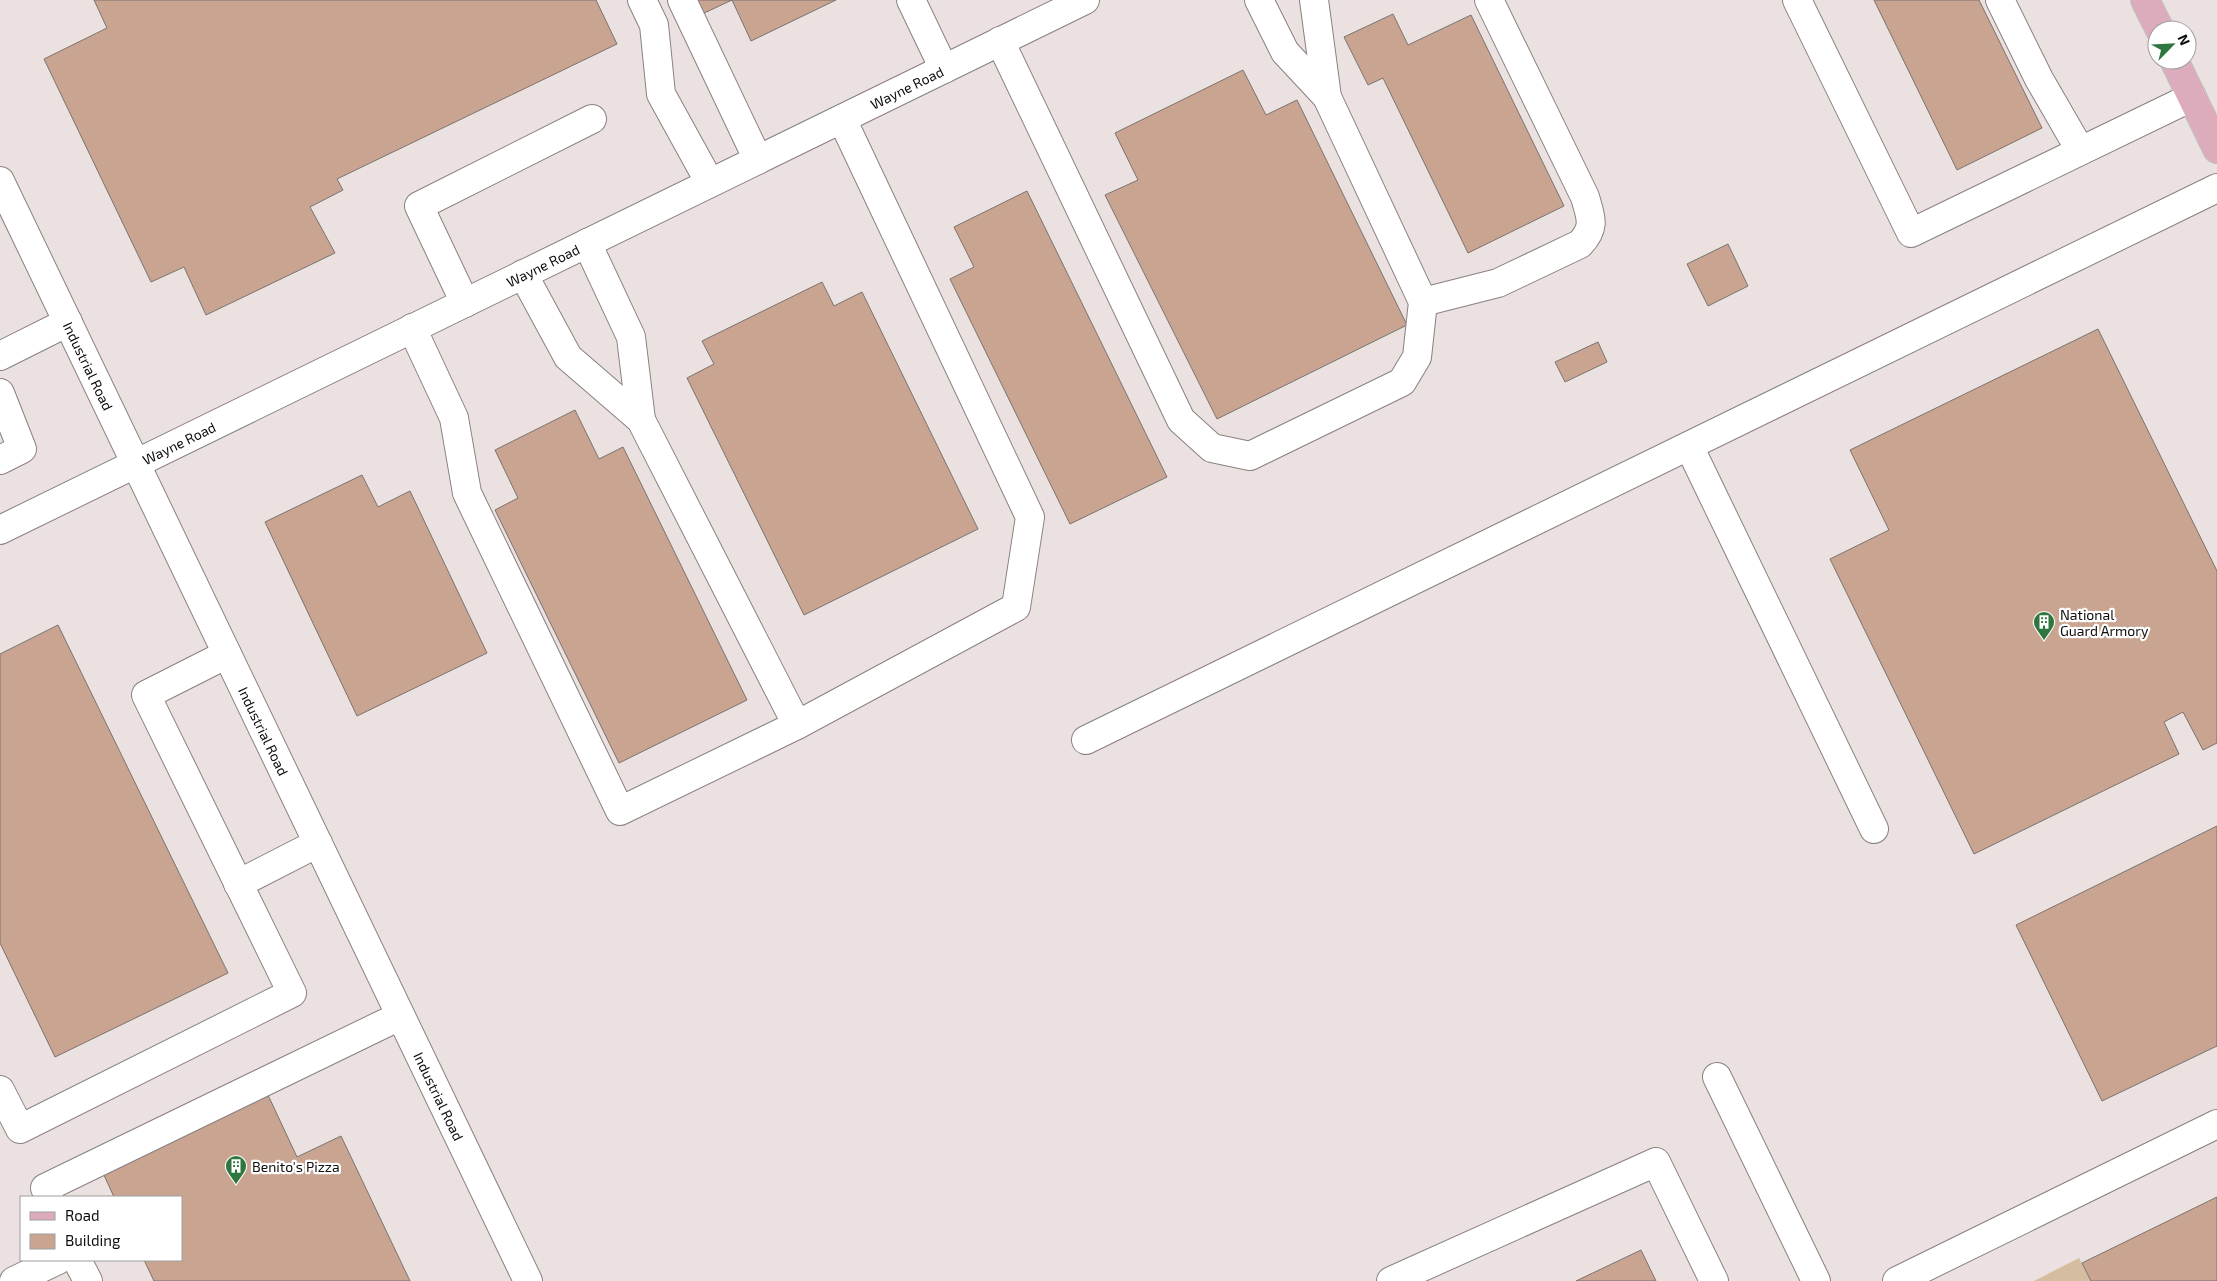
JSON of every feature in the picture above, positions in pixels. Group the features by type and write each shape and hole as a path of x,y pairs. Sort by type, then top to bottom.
{"main road":[{"path":"2145,0 2155,20"},
{"path":"2179,70 2217,149"}],"street":[{"path":"642,0 654,25 661,94 710,183"},
{"path":"682,0 758,160"},
{"path":"911,0 944,69"},
{"name":"Wayne Road","path":"0,530 1085,0"},
{"path":"1259,0 1285,52 1327,96"},
{"path":"1000,42 1181,420 1212,448 1250,456 1402,382 1417,357 1423,302 1327,96 1314,0"},
{"path":"1423,302 1498,283 1580,244 1588,235 1592,221 1585,197 1489,0"},
{"path":"1797,0 1912,233 2192,97"},
{"path":"2000,0 2039,80 2080,150"},
{"path":"464,303 418,206 592,119"},
{"path":"412,328 454,418 467,492 620,811 797,725 1016,606 1030,517 842,119"},
{"name":"Industrial Road","path":"0,181 528,1281"},
{"path":"1086,740 2217,188"},
{"path":"587,243 631,337 640,420 797,725"},
{"path":"523,274 568,357 640,420"},
{"path":"0,356 68,322"},
{"path":"0,393 22,449 0,460"},
{"path":"1689,446 1874,829"},
{"path":"0,1090 20,1129 292,993 146,695 227,654"},
{"path":"238,884 318,843"},
{"path":"49,1196 45,1188 400,1016"},
{"path":"1717,1077 1816,1281"},
{"path":"1897,1281 2217,1124"},
{"path":"1391,1281 1656,1162 1714,1281"},
{"path":"14,1281 56,1261"},
{"path":"78,1261 88,1281"}],"shaded area":[{"path":"2079,1258 2091,1281 2034,1281"}],"building":[{"path":"94,0 596,0 617,44 337,179 343,190 310,207 335,253 206,315 184,267 151,282 44,59 107,28"},
{"path":"692,0 732,0 700,15"},
{"path":"732,0 836,0 751,41"},
{"path":"1874,0 1979,0 2042,128 1957,170"},
{"path":"1393,14 1408,45 1471,15 1564,206 1468,253 1383,78 1368,85 1344,37"},
{"path":"1243,70 1266,115 1297,100 1407,325 1217,419 1105,195 1138,180 1115,133"},
{"path":"1027,191 1167,477 1070,524 950,279 974,267 954,227"},
{"path":"1728,244 1748,286 1708,306 1687,264"},
{"path":"822,282 834,306 862,292 978,529 804,615 687,378 714,364 702,341"},
{"name":"National Guard Armory","path":"2098,329 2217,571 2217,743 2203,750 2183,712 2164,722 2179,754 1974,854 1830,559 1889,530 1850,450"},
{"path":"1598,342 1607,362 1565,382 1555,362"},
{"path":"575,410 599,459 623,447 747,700 619,763 495,510 518,498 495,450"},
{"path":"362,475 378,507 410,491 487,653 357,716 265,522"},
{"path":"58,625 228,973 55,1057 0,943 0,654"},
{"path":"2217,826 2217,1046 2102,1101 2016,925"},
{"name":"Benito's Pizza","path":"268,1095 297,1157 341,1136 410,1281 154,1281 144,1261 182,1261 182,1196 114,1196 103,1173"},
{"path":"2217,1197 2217,1281 2091,1281 2082,1263"},
{"path":"1641,1250 1656,1281 1576,1281"}],"place":[{"name":"National Guard Armory","path":"2044,641"},
{"name":"Benito's Pizza","path":"236,1185"}]}
